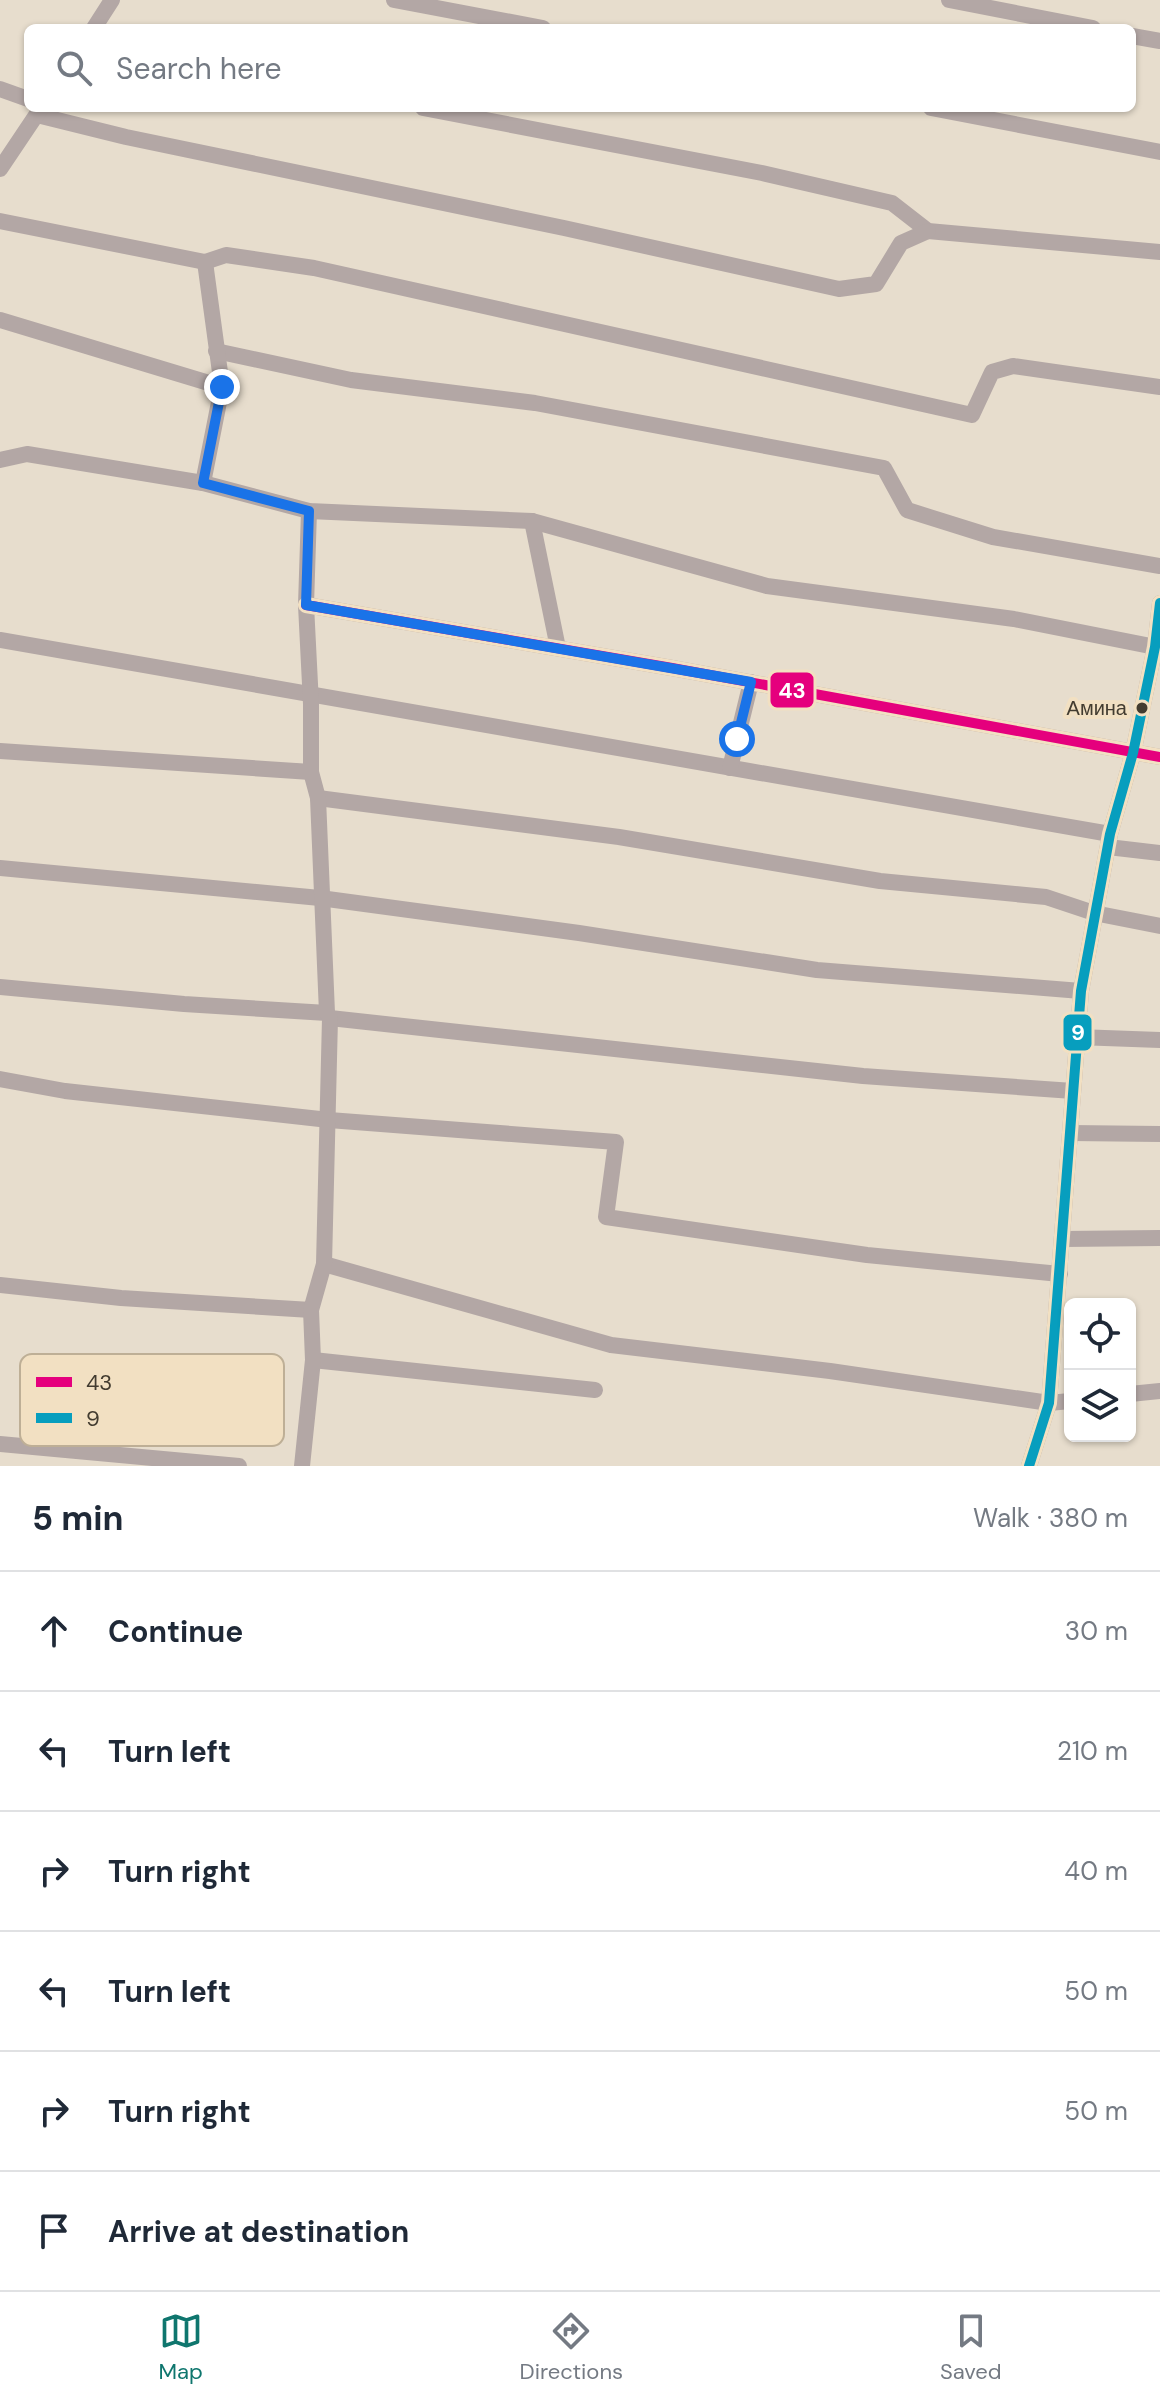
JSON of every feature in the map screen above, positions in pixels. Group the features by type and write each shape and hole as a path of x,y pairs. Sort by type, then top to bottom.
{"street":[{"path":"97,24 112,0"},
{"path":"394,0 522,24"},
{"path":"949,0 1072,24"},
{"path":"1136,37 1160,41"},
{"path":"0,89 24,98"},
{"path":"0,169 39,112 126,137 839,289 876,284 901,243 928,231 1160,252"},
{"path":"444,112 762,173 892,203 928,231"},
{"path":"952,112 1160,152"},
{"path":"0,221 205,262 226,255 314,268 972,415 992,372 1013,366 1160,387"},
{"path":"203,483 222,387 205,262"},
{"path":"0,320 222,387"},
{"path":"216,351 351,380 535,403 884,468 907,510 993,537 1160,566"},
{"path":"0,460 27,454 203,483 309,511 532,521 767,586 1014,619 1158,648"},
{"path":"302,1466 313,1360 311,1310 324,1264 329,1120 329,1016 320,898 318,798 311,772 306,605 309,511"},
{"path":"532,521 558,648"},
{"path":"1029,1466 1049,1403 1081,991 1109,840 1158,648 1160,603"},
{"path":"306,605 1160,757"},
{"path":"0,640 730,768 1109,840 1160,853"},
{"path":"730,768 751,682"},
{"path":"0,751 311,772"},
{"path":"318,798 619,837 880,881 1046,897 1094,913 1160,926"},
{"path":"0,868 320,898 817,970 1081,991"},
{"path":"0,987 329,1016 848,1075 1073,1091"},
{"path":"1077,1037 1160,1040"},
{"path":"0,1079 65,1091 329,1120 616,1142 606,1217 867,1255 1060,1274"},
{"path":"1070,1133 1160,1134"},
{"path":"1063,1239 1160,1238"},
{"path":"324,1264 611,1345 830,1371 1049,1403 1064,1402"},
{"path":"0,1285 121,1298 311,1310"},
{"path":"313,1360 595,1390"},
{"path":"1136,1393 1160,1391"},
{"path":"0,1444 20,1446"},
{"path":"22,1446 239,1466"}],"transit line":[{"name":"9","path":"1029,1466 1049,1403 1081,991 1110,834 1133,753 1155,647 1160,603"},
{"name":"43","path":"306,605 1160,757"}],"place":[{"name":"Амина","path":"1142,708"}],"route":[{"path":"222,387 203,483 309,511 306,605 751,682 737,739"}]}
